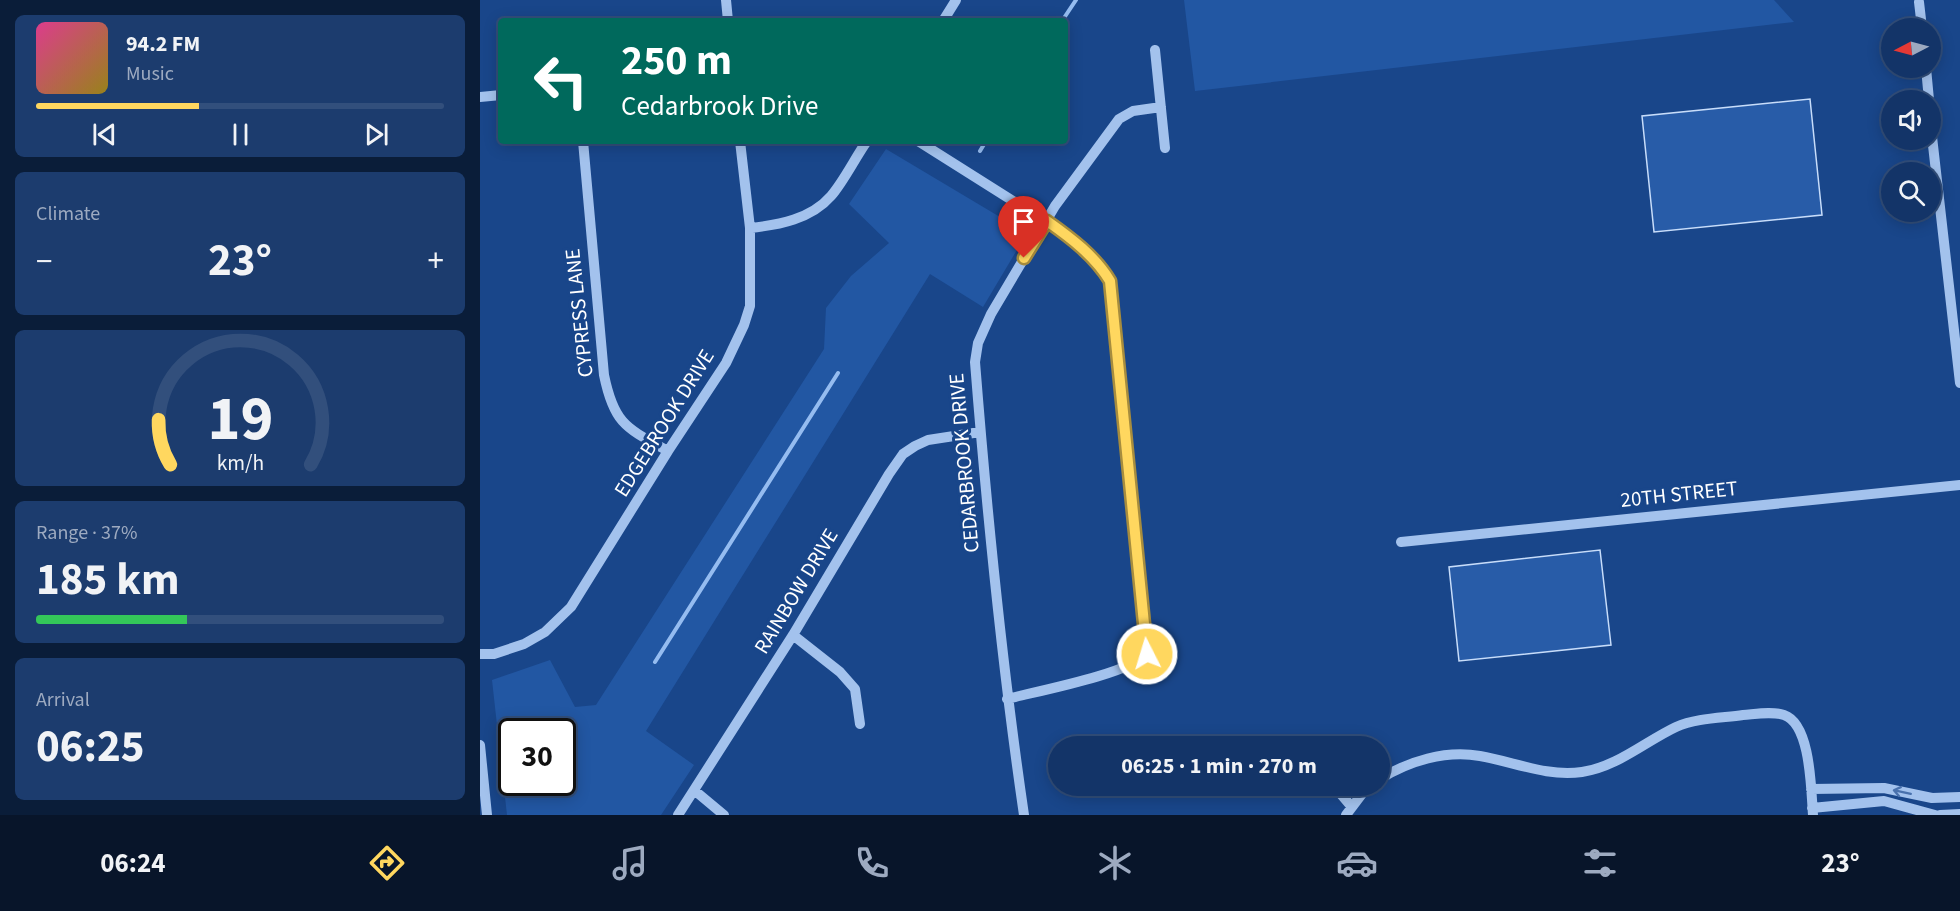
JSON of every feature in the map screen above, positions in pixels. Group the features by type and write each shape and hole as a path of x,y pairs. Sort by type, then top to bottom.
{"street":[{"path":"726,0 728,18"},
{"path":"945,18 956,0"},
{"path":"1919,2 1921,18"},
{"path":"1155,50 1165,148"},
{"path":"480,97 498,94"},
{"name":"CEDARBROOK DRIVE","path":"1024,815 1007,699 980,432 975,362 978,343 990,314 1047,221 1119,118 1133,111 1161,107"},
{"name":"CYPRESS LANE","path":"583,144 604,375 609,399 618,419 641,437 668,452"},
{"name":"EDGEBROOK DRIVE","path":"480,654 494,654 524,644 545,632 571,607 726,363 744,325 750,306 750,228 740,144"},
{"path":"750,228 800,218 818,208 832,195 865,144"},
{"path":"923,144 1047,221 1102,267 1110,281 1147,654 1140,662 1121,669 1007,699"},
{"path":"1934,150 1960,383"},
{"name":"RAINBOW DRIVE","path":"678,815 793,635 903,454 928,441 980,432"},
{"name":"20TH STREET","path":"1401,542 1960,485"},
{"path":"793,635 840,672 855,689 860,724"},
{"path":"1390,774 1413,762 1447,755 1480,756 1544,772 1583,772 1604,766 1678,725 1768,713 1784,715 1797,724 1805,745 1813,812 1884,801 1935,815"},
{"path":"480,745 487,815"},
{"path":"1811,789 1884,788 1932,798 1960,796"},
{"path":"694,790 724,815"},
{"path":"1340,796 1349,810 1360,796"},
{"path":"1940,815 1960,814"}],"shaded area":[{"path":"1184,0 1774,0 1794,22 1195,91"},
{"path":"886,149 1027,233 983,307 930,274 646,731 694,765 661,815 507,815 505,796 576,796 576,718 498,718 498,734 492,680 550,660 575,707 596,705 824,349 826,308 851,276 889,243 849,204"}],"building":[{"path":"1810,99 1822,215 1654,232 1642,116"},
{"path":"1600,550 1611,645 1459,661 1449,567"}],"waterway":[{"path":"1064,18 1076,0"},
{"path":"980,151 984,144"},
{"path":"655,662 838,373"}],"route":[{"path":"1024,258 1047,221 1070,237 1102,267 1110,281 1147,654"}]}
